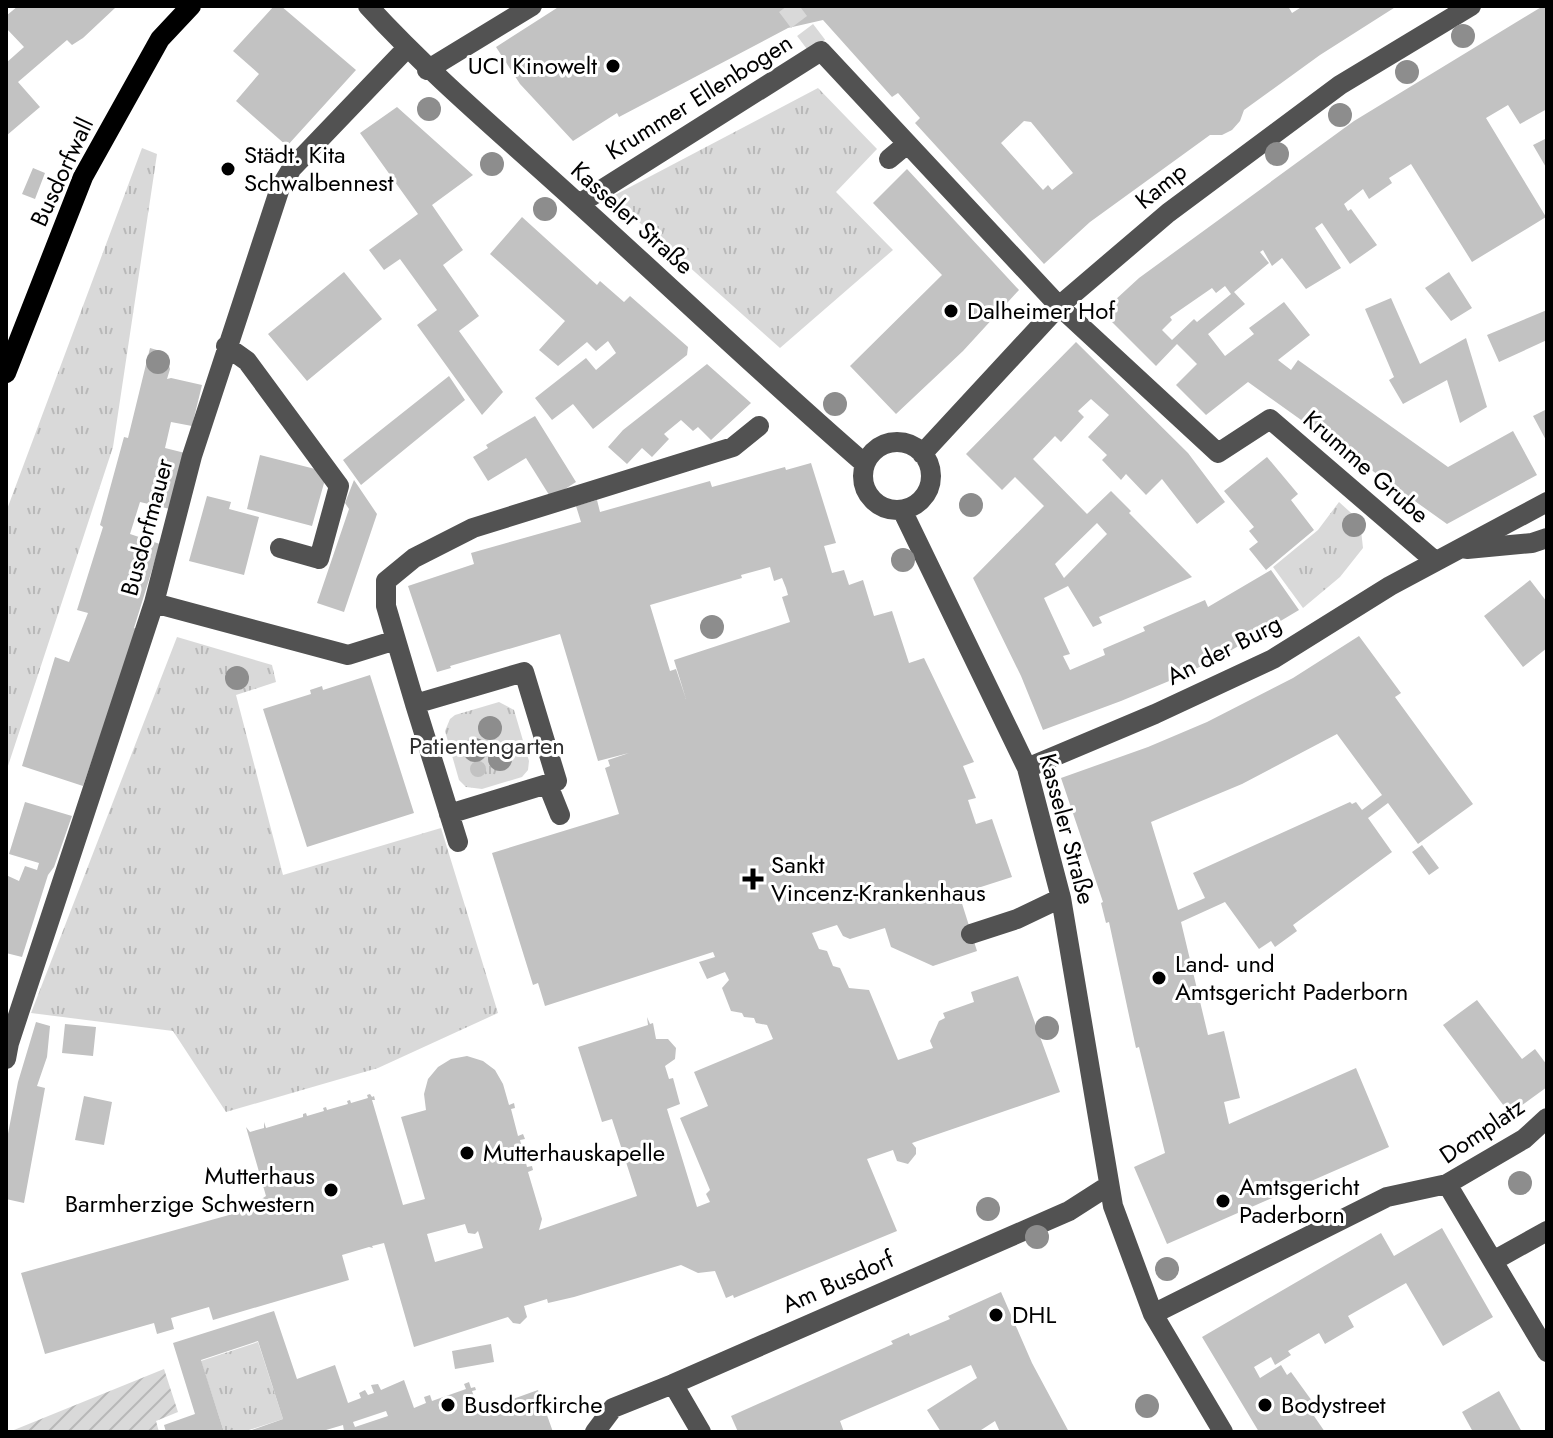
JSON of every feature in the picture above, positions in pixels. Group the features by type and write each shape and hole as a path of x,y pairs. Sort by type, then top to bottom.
{"main road":[{"name":"Busdorfwall","path":"6,373 83,177 160,39 191,6"}],"street":[{"name":"Kasseler Straße","path":"368,6 427,70 865,464"},
{"path":"427,70 532,6"},
{"name":"Kamp","path":"922,454 1059,306 1197,190 1340,85 1471,6"},
{"name":"Busdorfmauer","path":"6,1059 13,1028 154,603 192,456 280,188 292,168 407,48"},
{"name":"Krummer Ellenbogen","path":"579,204 821,51 1059,306"},
{"path":"889,159 907,144"},
{"name":"Krumme Grube","path":"1059,306 1218,453 1270,419 1435,561"},
{"path":"226,346 247,361 339,486 319,559 280,548"},
{"path":"458,842 386,606 386,581 414,558 473,528 733,447 759,426"},
{"path":"891,443 913,446 922,454 931,472 927,492 920,501 902,510 882,507 869,496 863,481 865,464 880,447 891,443"},
{"path":"1435,561 1547,502"},
{"name":"Kasseler Straße","path":"902,510 1027,768 1061,898 1108,1186 1117,1219 1153,1314 1223,1432"},
{"path":"1459,550 1532,543 1547,538"},
{"name":"An der Burg","path":"1027,768 1155,714 1273,659 1435,561"},
{"path":"154,603 348,655 396,640"},
{"path":"415,704 524,672 557,781 449,814"},
{"path":"548,785 560,815"},
{"path":"971,934 1017,919 1061,898"},
{"name":"Domplatz","path":"1547,1118 1524,1139 1447,1184 1547,1352"},
{"path":"1153,1314 1387,1197 1447,1184"},
{"name":"Am Busdorf","path":"595,1432 613,1408 1069,1211 1108,1186"},
{"path":"1493,1261 1547,1231"},
{"path":"673,1384 701,1432"}],"green space":[{"path":"818,88 877,149 836,192 893,250 780,348 611,197"},
{"path":"142,148 157,154 113,447 6,772 6,512"},
{"path":"1339,502 1360,521 1363,548 1340,577 1303,608 1273,567 1318,530"},
{"path":"177,637 272,665 276,682 236,695 283,875 441,828 498,1013 378,1068 226,1112 173,1031 31,1013"},
{"name":"Patientengarten","path":"499,702 514,710 529,761 528,770 522,777 482,789 466,787 459,780 445,731 455,715"},
{"path":"258,1342 283,1419 243,1432 224,1432 201,1361"},
{"path":"164,1369 178,1412 156,1421 159,1432 9,1432"}],"building":[{"path":"18,6 115,8 83,38 72,45 67,40 18,82 40,107 6,136 6,63 24,47 6,28 6,16"},
{"path":"274,6 281,6 356,70 287,146 236,101 259,74 233,51"},
{"path":"560,6 1288,6 1292,13 1303,6 1397,6 1320,55 1244,110 1232,130 1222,135 1210,135 1090,222 1044,264 915,123 920,118 898,93 892,97 823,20 788,28 619,117 617,113 573,141 520,84 496,47","holes":["1024,121 1031,122 1073,173 1052,190 1048,185 1043,190 1001,143"]},
{"path":"1547,6 1547,109 1520,124 1508,105 1486,118 1546,217 1472,262 1411,164 1389,178 1392,183 1369,199 1363,189 1344,204 1377,245 1350,264 1322,223 1315,228 1341,268 1306,289 1282,258 1272,266 1263,250 1260,252 1269,263 1234,292 1245,304 1208,334 1225,356 1254,334 1249,328 1284,302 1310,335 1278,360 1291,370 1298,360 1448,467 1513,431 1537,475 1447,524 1248,382 1206,415 1176,385 1197,364 1177,344 1156,366 1102,312 1139,278 1354,121","holes":["1225,286 1231,294 1197,322 1194,319 1172,340 1162,330 1172,320 1170,317 1212,288 1216,293"]},
{"path":"397,107 473,175 432,205 463,250 443,265 479,316 459,331 503,392 482,415 417,325 437,310 400,259 384,270 369,250 418,214 360,133"},
{"path":"1547,138 1547,169 1533,145"},
{"path":"33,168 45,173 35,199 22,194"},
{"name":"Dalheimer Hof","path":"907,169 1019,290 963,351 896,414 850,366 942,275 873,203"},
{"path":"522,217 597,285 600,281 624,302 630,296 688,347 687,355 593,429 573,404 552,420 535,398 586,358 596,370 616,353 608,341 596,351 587,342 558,366 539,350 565,321 490,254"},
{"path":"344,272 382,319 307,381 268,334"},
{"path":"1449,272 1472,308 1451,321 1425,288"},
{"path":"1391,298 1420,364 1466,338 1487,407 1460,423 1447,380 1403,404 1389,380 1394,377 1365,309"},
{"path":"1547,310 1547,340 1499,362 1487,335"},
{"path":"1076,342 1188,453 1225,502 1197,524 1162,479 1146,495 1126,474 1121,480 1102,460 1107,455 1088,437 1109,415 1091,399 1078,411 1084,417 1061,442 1055,436 1033,459 1087,514 1111,491 1192,577 1099,617 1102,623 1093,627 1068,586 1044,598 1070,654 1063,656 1070,670 1105,655 1103,649 1145,631 1143,627 1205,600 1208,607 1271,570 1299,610 1186,674 1043,730 1021,676 973,578 1044,506 1015,477 1002,490 966,454","holes":["1097,523 1107,534 1064,578 1055,564"]},
{"path":"150,348 164,352 170,369 167,379 202,385 192,426 171,422 165,448 185,453 170,509 140,502 130,534 160,544 134,628 137,629 83,786 22,766 55,657 69,662 88,613 77,610 103,527 100,525 124,437 128,438"},
{"path":"707,364 751,403 711,440 698,427 693,431 681,420 664,434 669,439 652,457 642,448 627,464 608,447 623,430"},
{"path":"449,376 465,400 361,485 343,460"},
{"path":"1547,409 1547,442 1533,416"},
{"path":"535,416 576,482 551,498 526,458 488,481 473,457 488,448 486,445"},
{"path":"260,455 323,471 326,476 312,526 247,509"},
{"path":"1267,457 1298,494 1291,500 1314,530 1266,570 1249,549 1258,542 1249,531 1254,527 1224,491"},
{"name":"Sankt Vincenz-Krankenhaus","path":"811,463 836,543 824,546 832,573 844,570 849,585 863,580 874,616 892,611 909,663 924,658 974,762 963,766 976,798 968,800 976,824 992,819 1012,877 959,894 977,951 933,966 891,947 885,928 850,939 843,936 837,925 812,933 819,949 827,951 833,966 840,968 849,988 869,990 898,1060 933,1048 930,1041 939,1021 945,1018 943,1013 974,1002 971,992 1018,976 1060,1092 912,1143 916,1154 908,1164 897,1161 893,1150 867,1159 897,1231 734,1298 733,1295 726,1298 715,1271 698,1273 681,1265 574,1297 548,1303 547,1299 524,1306 527,1317 520,1324 513,1323 508,1317 414,1347 384,1243 342,1255 349,1280 213,1320 209,1307 171,1318 174,1329 157,1334 154,1323 45,1354 21,1273 269,1204 267,1199 260,1200 266,1196 246,1127 250,1132 264,1128 264,1122 266,1128 303,1117 306,1113 307,1116 324,1111 326,1107 327,1110 348,1104 350,1100 351,1103 368,1098 370,1094 374,1096 375,1100 372,1100 403,1205 425,1199 401,1117 426,1110 424,1094 428,1079 438,1067 451,1059 467,1056 483,1061 495,1070 509,1105 514,1103 515,1108 511,1109 518,1136 523,1134 525,1139 520,1140 527,1167 532,1166 533,1170 528,1172 542,1219 539,1230 637,1196 612,1119 602,1122 578,1047 648,1025 647,1017 650,1024 653,1023 656,1039 668,1039 676,1048 675,1059 665,1066 669,1079 673,1078 680,1104 667,1109 697,1207 710,1202 706,1194 710,1190 680,1118 708,1106 694,1072 773,1039 767,1025 731,1011 722,988 729,980 725,972 707,979 699,962 715,957 713,952 545,1006 538,983 533,985 492,853 619,814 605,768 610,766 608,760 629,753 598,761 560,634 437,672 408,586 474,564 471,553 581,522 576,506 597,500 600,512 710,481 712,487 785,467 786,470","holes":["770,567 774,581 782,578 786,588 788,595 782,597 790,622 674,660 686,699 676,669 670,671 650,605","465,1224 468,1233 478,1231 483,1248 435,1262 427,1234"]},
{"path":"354,480 377,514 344,612 317,603 349,509 345,503"},
{"path":"207,496 231,502 229,509 259,517 244,575 189,561"},
{"path":"1530,580 1547,602 1547,648 1523,667 1484,616"},
{"path":"1359,636 1401,693 1395,697 1473,804 1418,844 1388,803 1368,818 1392,852 1293,925 1297,931 1275,947 1271,941 1259,949 1225,902 1181,922 1208,1035 1224,1031 1240,1098 1224,1102 1229,1124 1356,1068 1389,1147 1167,1244 1134,1167 1165,1153 1139,1047 1136,1048 1109,922 1106,923 1103,902 1061,778 1207,722 1293,678","holes":["1337,734 1382,795 1362,810 1356,802 1350,802 1193,873 1205,898 1178,910 1151,822 1242,784"]},
{"path":"370,675 414,813 307,847 263,709 311,694 310,690 322,686 323,690"},
{"path":"478,761 484,763 484,775 478,777 472,775 470,769 472,763"},
{"path":"25,802 72,816 54,867 48,875 22,957 6,953 6,875 19,881 25,866 37,870 39,863 9,854"},
{"path":"1422,845 1439,868 1429,875 1412,852"},
{"path":"1477,1000 1522,1059 1535,1049 1547,1065 1547,1087 1510,1114 1443,1025"},
{"path":"36,1022 50,1026 47,1057 37,1086 45,1088 24,1203 6,1199 6,1144 18,1082"},
{"path":"65,1024 96,1027 93,1056 62,1053"},
{"path":"84,1096 112,1102 104,1145 75,1140"},
{"path":"1442,1228 1493,1317 1443,1346 1406,1283 1348,1316 1354,1327 1325,1344 1319,1333 1288,1351 1291,1355 1275,1365 1271,1357 1254,1367 1260,1378 1281,1365 1287,1375 1291,1372 1320,1412 1314,1416 1325,1432 1259,1432 1202,1337 1381,1233 1394,1256"},
{"path":"1001,1292 1032,1363 1069,1432 1000,1432 995,1421 978,1432 941,1432 927,1410 977,1378 971,1365 840,1421 844,1432 738,1432 731,1416 893,1344 891,1341 909,1333 910,1336 950,1319 948,1316"},
{"path":"274,1311 297,1379 335,1365 348,1403 361,1398 359,1393 365,1390 368,1395 374,1393 371,1385 378,1384 381,1390 404,1380 414,1408 426,1403 424,1397 430,1395 432,1401 466,1389 464,1384 469,1382 471,1388 475,1387 476,1390 472,1391 479,1411 538,1390 553,1432 349,1432 344,1431 343,1425 327,1432 246,1432 283,1419 258,1341 201,1360 224,1432 166,1432 164,1425 195,1414 173,1343","holes":["386,1411 388,1416 355,1427 353,1422"]},
{"path":"491,1344 494,1362 455,1369 452,1351"},
{"path":"1499,1391 1522,1432 1473,1432 1462,1412"}],"tunnel":[{"path":"787,6 821,51"}],"place":[{"name":"UCI Kinowelt","path":"613,66"},
{"name":"Städt. Kita Schwalbennest","path":"228,169"},
{"name":"Dalheimer Hof","path":"951,311"},
{"name":"Sankt Vincenz-Krankenhaus","path":"753,879"},
{"name":"Land- und Amtsgericht Paderborn","path":"1159,978"},
{"name":"Mutterhauskapelle","path":"467,1153"},
{"name":"Mutterhaus Barmherzige Schwestern","path":"331,1190"},
{"name":"Amtsgericht Paderborn","path":"1223,1201"},
{"name":"DHL","path":"996,1315"},
{"name":"Busdorfkirche","path":"448,1405"},
{"name":"Bodystreet","path":"1265,1405"}]}
